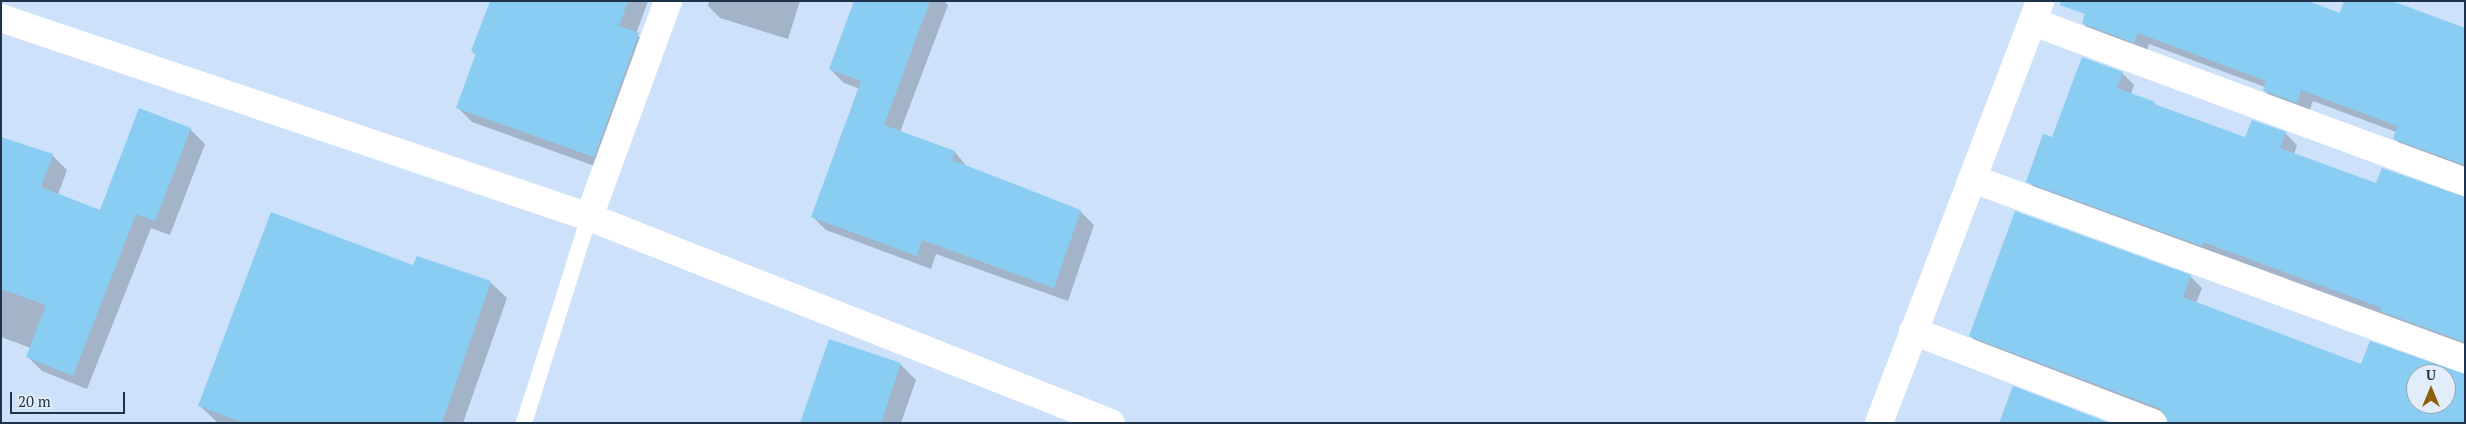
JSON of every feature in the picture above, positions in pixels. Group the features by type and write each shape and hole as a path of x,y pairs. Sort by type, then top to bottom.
{"street":[{"path":"589,217 668,1"},
{"path":"1880,423 1913,331 2037,12 2465,182"},
{"path":"1,18 589,217 1111,423"},
{"path":"1973,179 2465,359"},
{"path":"1913,331 2153,423"}],"lane":[{"path":"524,423 589,217"}],"building":[{"path":"490,1 628,1 619,26 639,33 594,157 456,108 476,53 471,51"},
{"path":"854,1 930,1 884,125 955,151 952,160 1081,210 1054,288 922,240 917,256 811,217 861,81 829,69"},
{"path":"2061,1 2308,1 2340,13 2344,1 2392,1 2465,28 2465,165 2393,139 2397,126 2301,90 2297,103 2263,90 2266,81 2138,33 2134,43 2082,23 2085,14 2060,5"},
{"path":"2082,57 2123,72 2117,88 2155,102 2154,104 2245,137 2252,120 2286,132 2280,148 2376,183 2382,168 2465,197 2465,342 2380,311 2382,308 2203,242 2202,246 2026,182 2043,134 2052,137"},
{"path":"139,108 191,128 155,221 136,214 73,376 26,357 46,305 1,289 1,137 53,154 41,187 100,210"},
{"path":"2015,211 2191,275 2183,297 2361,364 2370,341 2436,364 2406,364 2406,414 2456,414 2456,371 2465,374 2465,423 2168,423 2165,414 2159,408 1969,336"},
{"path":"271,212 413,265 417,256 491,281 442,423 244,423 198,406"},
{"path":"829,339 901,363 881,423 800,423"},
{"path":"2013,386 2109,423 1999,423"}]}
